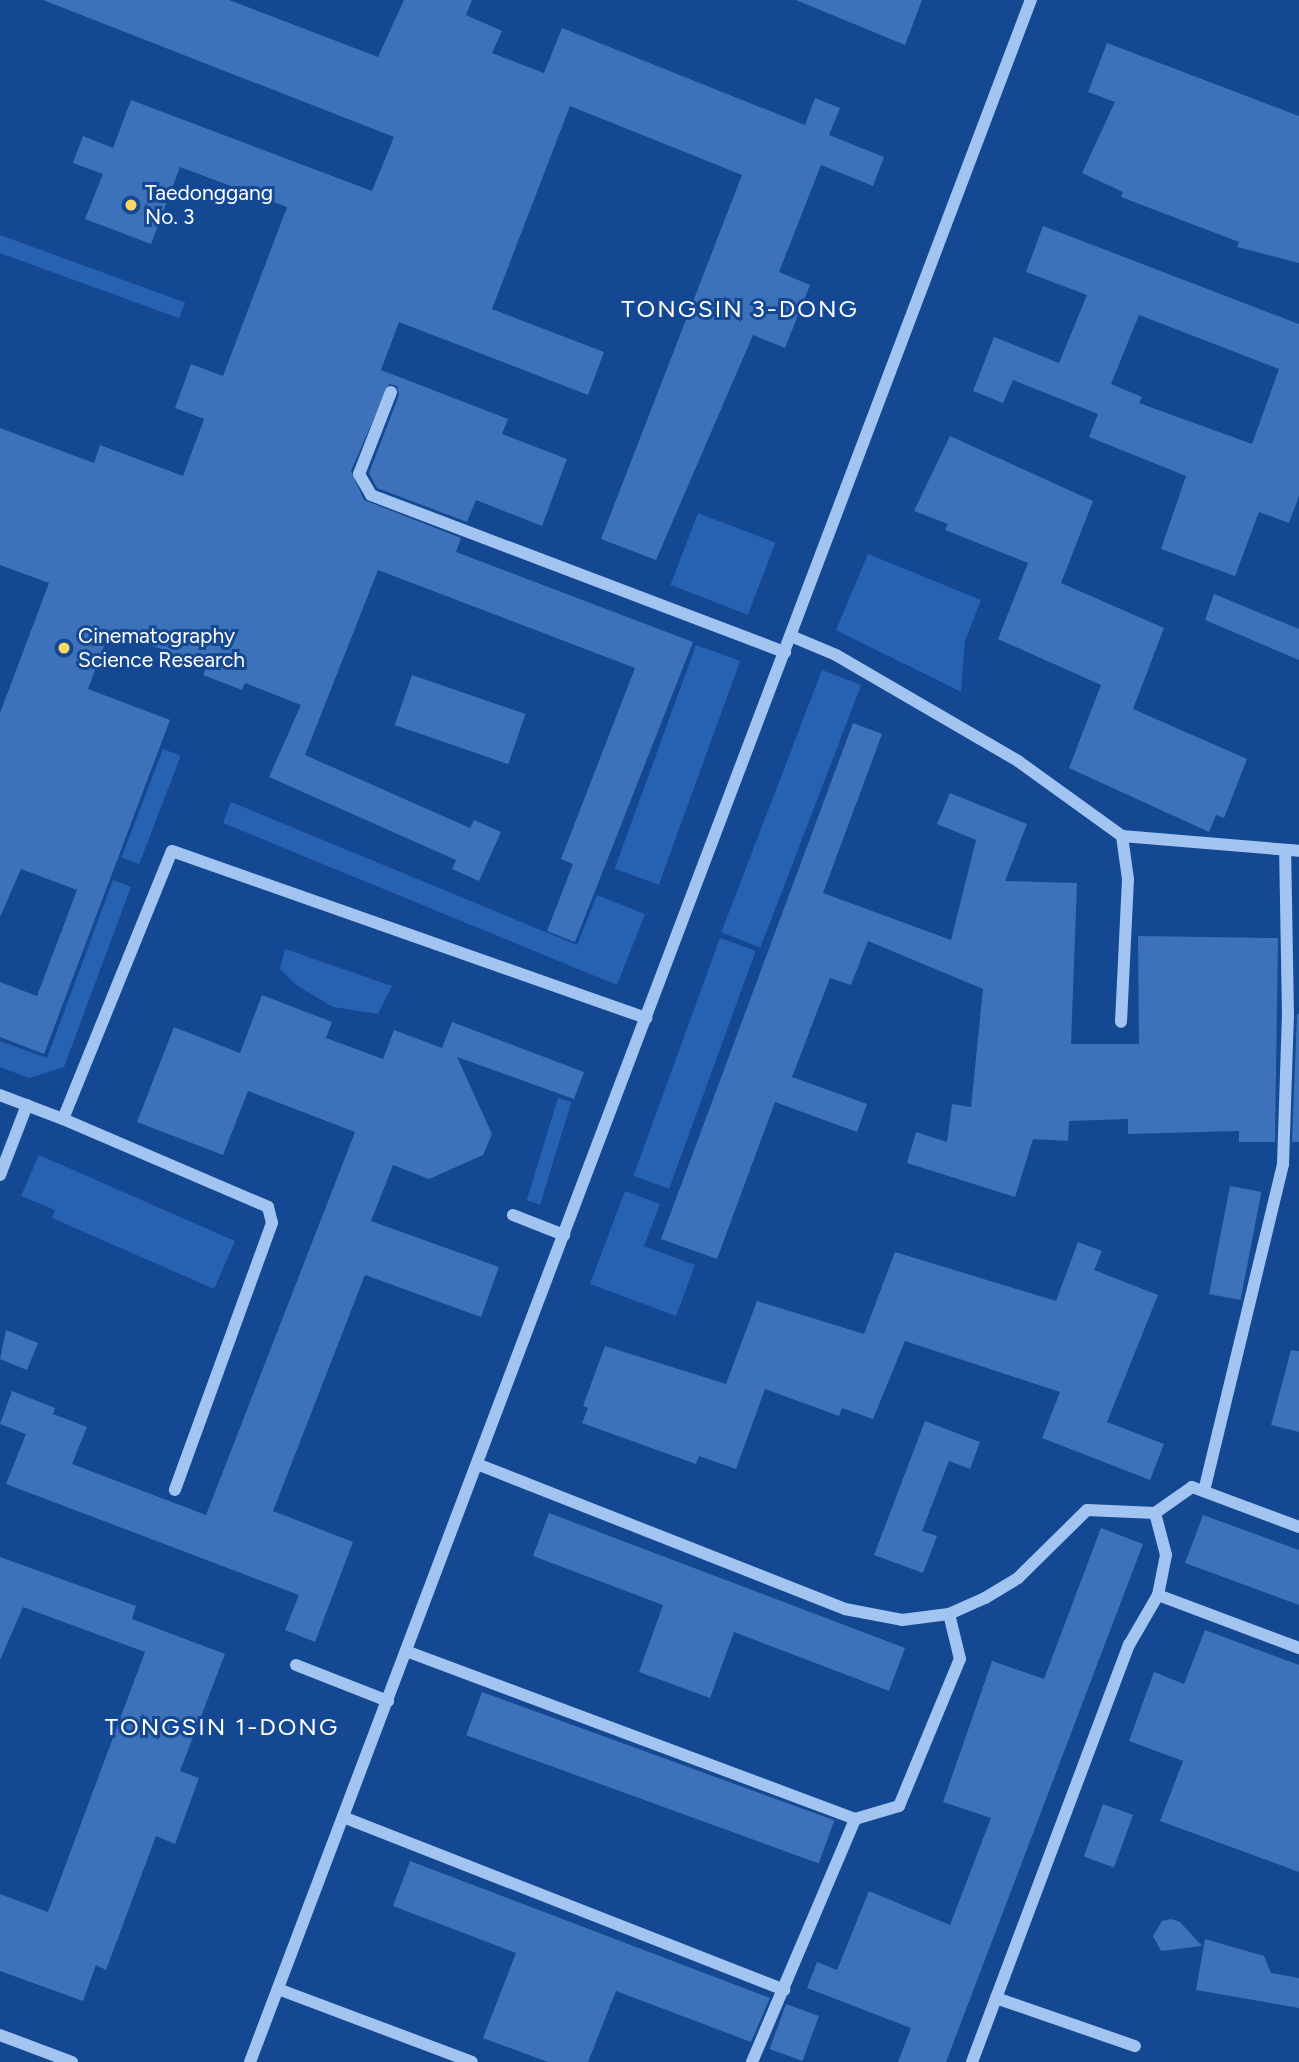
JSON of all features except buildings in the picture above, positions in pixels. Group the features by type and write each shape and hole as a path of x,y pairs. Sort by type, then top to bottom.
{"street":[{"path":"250,2062 1031,0"},
{"path":"391,392 359,474 372,495 785,652"},
{"path":"791,636 836,655 1018,761 1122,836 1285,851 1299,850"},
{"path":"1121,1022 1128,878 1122,836"},
{"path":"62,1119 172,851 646,1018"},
{"path":"1204,1491 1283,1164 1288,1016 1285,851"},
{"path":"0,1095 268,1207 272,1223 175,1490"},
{"path":"0,1175 27,1105"},
{"path":"513,1216 564,1235"},
{"path":"477,1464 845,1609 902,1620 949,1614 1018,1578 1087,1510 1155,1513 1192,1487 1299,1527"},
{"path":"972,2062 1129,1644 1158,1595 1166,1555 1155,1513"},
{"path":"1158,1595 1299,1648"},
{"path":"406,1651 855,1819 899,1805 960,1659 949,1614"},
{"path":"296,1665 388,1701"},
{"path":"343,1817 784,1990"},
{"path":"752,2062 855,1819"},
{"path":"278,1989 472,2062"},
{"path":"996,1998 1135,2046"},
{"path":"0,2035 72,2062"}],"shaded area":[{"path":"0,235 185,302 179,318 0,253"},
{"path":"698,513 775,543 748,615 670,585"},
{"path":"868,554 981,600 965,641 961,692 836,630"},
{"path":"696,645 740,661 659,885 615,869"},
{"path":"822,670 861,685 761,947 721,932"},
{"path":"163,749 181,756 139,864 121,857"},
{"path":"231,802 577,945 597,895 645,914 617,985 223,823"},
{"path":"113,880 131,887 64,1067 29,1078 0,1067 0,1041 47,1058"},
{"path":"720,938 756,951 669,1189 633,1176"},
{"path":"285,949 392,986 378,1014 333,1007 296,985 280,969"},
{"path":"558,1098 571,1102 540,1204 527,1200"},
{"path":"39,1155 235,1241 214,1289 52,1218 55,1210 21,1196"},
{"path":"625,1191 660,1204 644,1246 695,1265 676,1316 590,1284"}],"place":[{"name":"Taedonggang No. 3","path":"131,205"},
{"name":"Cinematography Science Research","path":"64,648"}],"district":[{"name":"TONGSIN 3-DONG","path":"740,309"},
{"name":"TONGSIN 1-DONG","path":"222,1727"}]}
